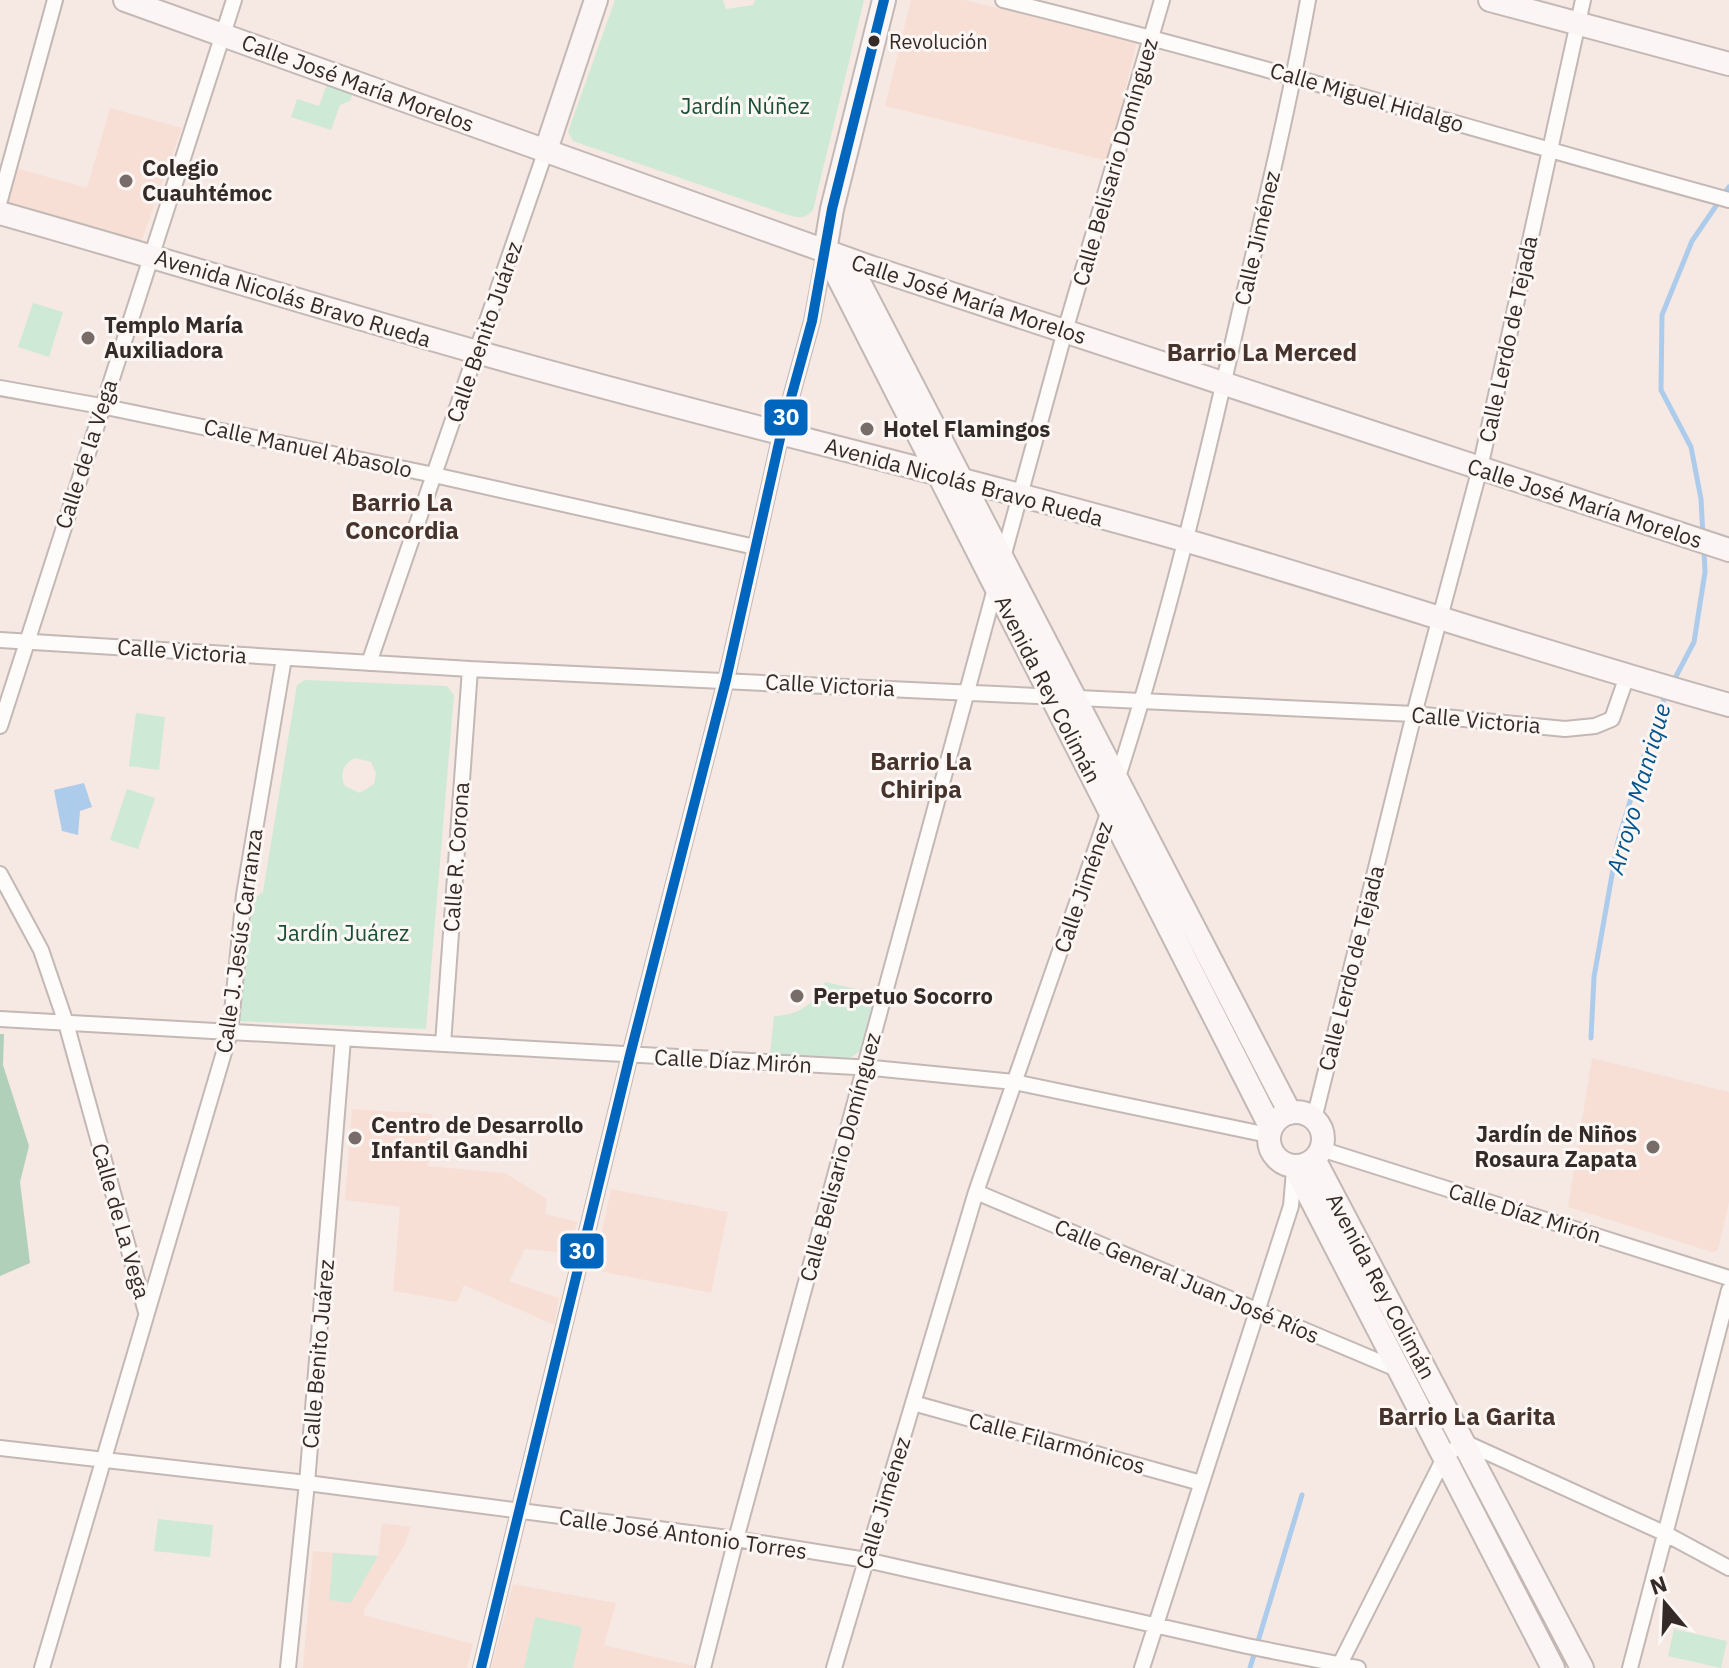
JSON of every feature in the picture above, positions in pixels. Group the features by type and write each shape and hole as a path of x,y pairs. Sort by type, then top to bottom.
{"main road":[{"name":"Calle José María Morelos","path":"125,0 847,259 1727,550"},
{"name":"Calle Benito Juárez","path":"546,150 596,0"},
{"path":"825,251 832,209 884,0"},
{"path":"1490,0 1729,64"},
{"name":"Avenida Nicolás Bravo Rueda","path":"0,213 476,352 1185,540 1440,620 1729,705"},
{"name":"Avenida Rey Colimán","path":"825,251 1270,1131"},
{"name":"Avenida Rey Colimán","path":"847,259 1290,1113"},
{"path":"1290,1113 1314,1119 1322,1133 1310,1158 1279,1160 1273,1154 1270,1131 1283,1116 1290,1113"},
{"name":"Avenida Rey Colimán","path":"1310,1158 1399,1370 1553,1668"},
{"name":"Avenida Rey Colimán","path":"1310,1158 1582,1668"}],"street":[{"path":"0,200 55,0"},
{"name":"Calle de la Vega","path":"0,726 234,0"},
{"name":"Calle Miguel Hidalgo","path":"1003,0 1294,75 1729,200"},
{"name":"Calle Belisario Domínguez","path":"703,1668 1065,331 1162,0"},
{"name":"Calle Jiménez","path":"834,1668 976,1192 1110,810 1143,702 1224,383 1308,0"},
{"name":"Calle Lerdo de Tejada","path":"1314,1119 1414,714 1480,468 1583,0"},
{"name":"Calle Benito Juárez","path":"369,663 546,150"},
{"path":"481,1668 630,1055 726,680 781,434 812,321 825,251"},
{"name":"Calle Manuel Abasolo","path":"0,388 434,475 755,547"},
{"name":"Calle Victoria","path":"0,640 470,669 1414,714 1565,729 1595,726 1612,719 1637,679"},
{"name":"Calle J. Jesús Carranza","path":"146,1312 230,1032 244,895 284,658"},
{"name":"Calle R. Corona","path":"443,1044 470,669"},
{"name":"Calle de La Vega","path":"0,874 41,950 66,1023 146,1312 42,1668"},
{"name":"Calle Díaz Mirón","path":"0,1019 864,1068 1014,1082 1270,1131"},
{"name":"Calle Benito Juárez","path":"288,1668 307,1483 343,1039"},
{"path":"1142,1668 1291,1206 1310,1158"},
{"name":"Calle Díaz Mirón","path":"1310,1158 1729,1278"},
{"name":"Calle General Juan José Ríos","path":"976,1192 1399,1370"},
{"path":"1630,1668 1729,1290"},
{"name":"Calle Filarmónicos","path":"913,1403 1201,1483"},
{"path":"1428,1426 1666,1534 1729,1568"},
{"path":"1339,1666 1444,1458 1463,1442"},
{"name":"Calle José Antonio Torres","path":"0,1448 307,1483 736,1539 866,1560 1358,1668"}],"shaded area":[{"path":"911,0 965,0 1137,42 1108,161 885,106"},
{"name":"Colegio Cuauhtémoc","path":"110,108 182,128 140,245 5,207 16,168 87,188"},
{"name":"Jardín de Niños Rosaura Zapata","path":"1592,1058 1729,1092 1729,1202 1718,1250 1712,1252 1568,1207"},
{"path":"352,1109 432,1114 428,1166 505,1173 547,1199 545,1214 577,1222 570,1253 525,1249 509,1281 559,1298 554,1325 464,1285 457,1302 393,1291 400,1207 345,1200"},
{"path":"611,1189 728,1212 711,1293 594,1270"},
{"path":"382,1523 411,1527 404,1546 364,1615 473,1644 467,1668 303,1668 313,1551 378,1556"},
{"path":"513,1584 616,1603 604,1645 694,1668 491,1668"}],"green space":[{"name":"Jardín Núñez","path":"615,0 723,0 726,9 753,5 755,0 864,0 810,213 800,217 789,215 573,141 568,132"},
{"path":"327,84 353,93 350,101 340,105 331,130 291,117 297,99 319,106"},
{"path":"33,303 63,312 49,357 18,347"},
{"name":"Jardín Juárez","path":"305,680 447,686 454,695 426,1029 237,1021 251,901 263,892 297,685","holes":["355,758 371,762 376,773 374,784 360,793 345,786 342,773 348,763"]},
{"path":"136,713 165,717 159,770 129,766"},
{"path":"127,789 155,798 138,849 110,840"},
{"path":"825,982 875,993 860,1051 850,1058 770,1054 774,1016 791,1014 811,1003"},
{"path":"0,1034 4,1034 3,1065 29,1146 20,1182 30,1263 0,1276"},
{"path":"158,1519 213,1525 210,1557 154,1551"},
{"path":"333,1553 378,1556 351,1603 329,1600"},
{"path":"535,1617 582,1627 573,1668 524,1668"},
{"path":"1674,1629 1727,1641 1721,1668 1668,1656"}],"water":[{"path":"84,783 92,807 80,811 78,835 62,831 54,790"}],"waterway":[{"name":"Arroyo Manrique","path":"1703,536 1701,499 1691,447 1661,390 1662,315 1692,241 1729,187"},
{"name":"Arroyo Manrique","path":"1673,682 1694,642 1705,572 1704,550"},
{"name":"Arroyo Manrique","path":"1591,1038 1594,977 1618,841 1657,713 1667,694"},
{"name":"Arroyo Manrique","path":"1250,1668 1302,1495"}],"transit line":[{"name":"30","path":"481,1668 630,1055 726,680 781,434 812,321 832,209 884,0"}],"place":[{"name":"Revolución","path":"874,41"},
{"name":"Colegio Cuauhtémoc","path":"126,181"},
{"name":"Templo María Auxiliadora","path":"88,338"},
{"name":"Hotel Flamingos","path":"867,429"},
{"name":"Perpetuo Socorro","path":"797,996"},
{"name":"Centro de Desarrollo Infantil Gandhi","path":"355,1138"},
{"name":"Jardín de Niños Rosaura Zapata","path":"1653,1147"}],"district":[{"name":"Barrio La Merced","path":"1262,353"},
{"name":"Barrio La Concordia","path":"402,517"},
{"name":"Barrio La Chiripa","path":"921,776"},
{"name":"Barrio La Garita","path":"1467,1417"}]}
